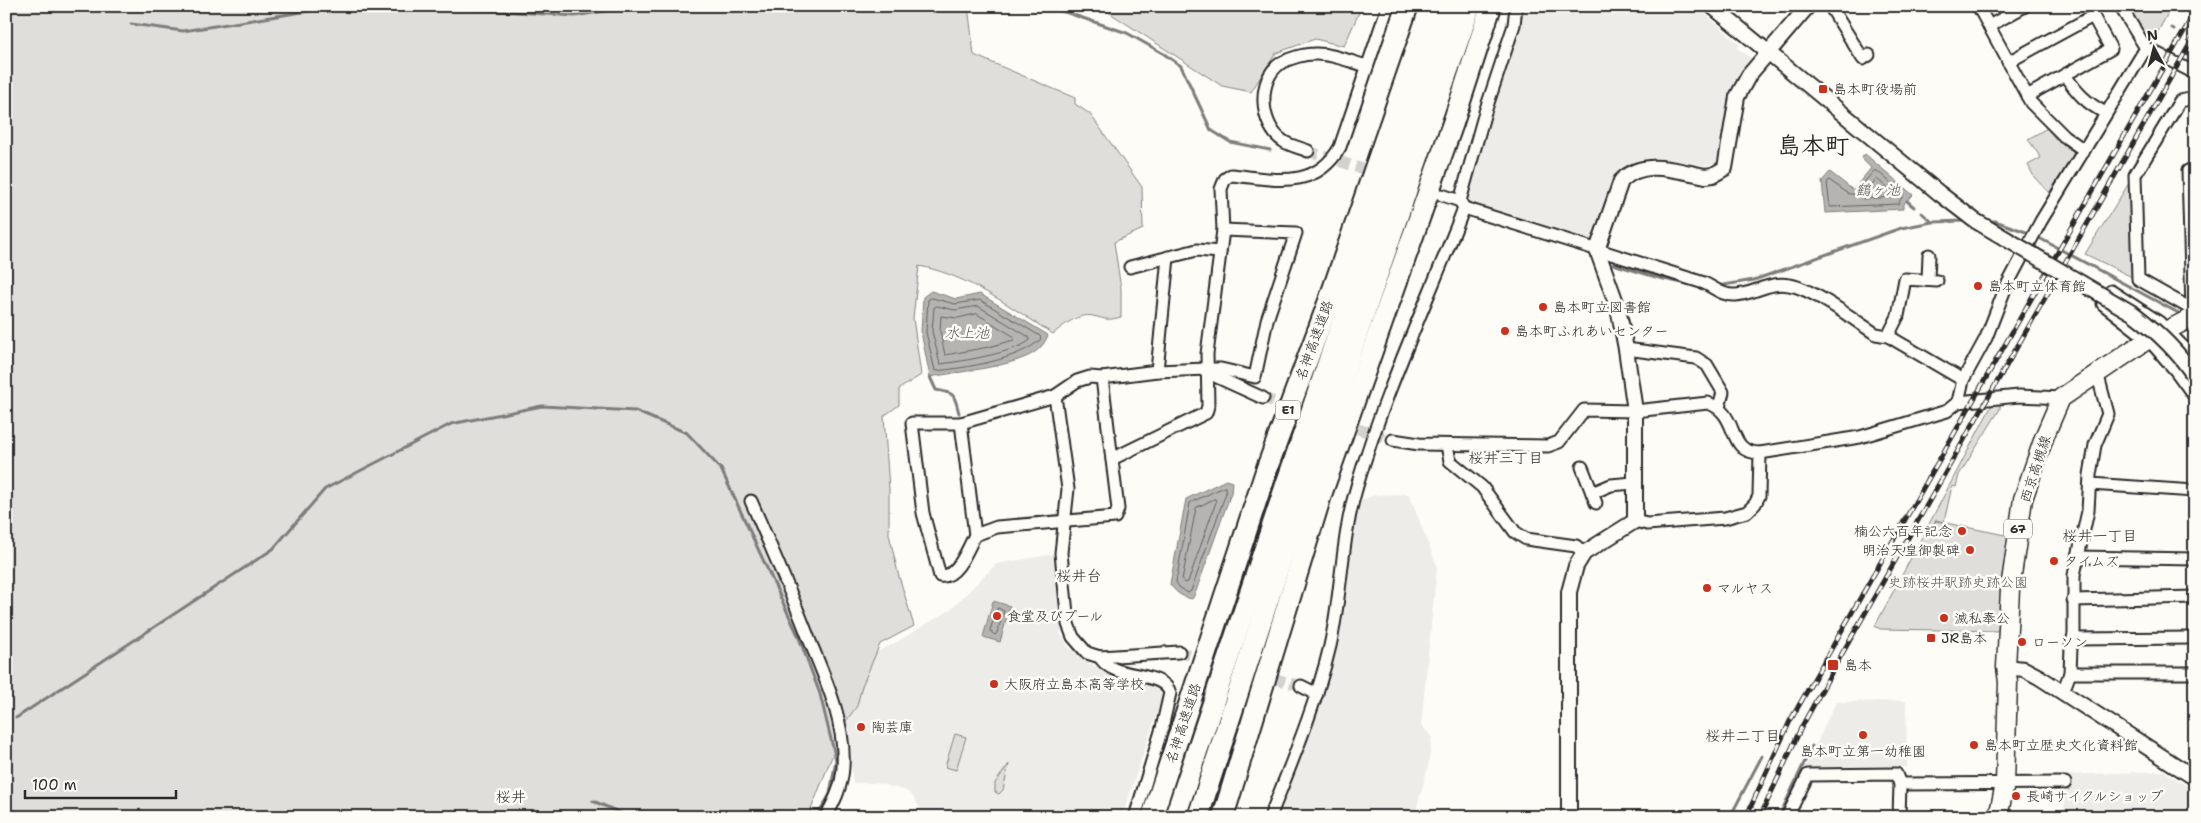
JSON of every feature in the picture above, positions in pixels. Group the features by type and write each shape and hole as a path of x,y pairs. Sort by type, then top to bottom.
{"highway":[{"name":"名神高速道路","path":"1152,817 1267,468 1329,301 1431,6"},
{"name":"名神高速道路","path":"1175,817 1287,482 1451,6"},
{"path":"1198,817 1304,488 1470,6"},
{"path":"1223,817 1282,617 1322,492 1453,123 1491,6"}],"main road":[{"path":"2061,398 2097,372 2188,318"},
{"name":"西京高槻線","path":"1998,817 2005,784 2008,682 2006,667 2010,589 2024,499 2045,435 2061,398"}],"street":[{"path":"1112,459 1206,413 1208,406 1207,369 1223,230 1222,189 1225,179 1231,175 1293,179 1307,177 1318,173 1331,162 1340,147 1388,6"},
{"path":"1270,817 1317,694 1330,644 1348,518 1356,486 1397,371 1462,204 1485,112 1514,25 1516,6"},
{"path":"1712,6 1767,53 1974,220 2134,314 2156,330 2177,352 2195,377"},
{"path":"1635,521 1633,483 1635,411 1618,308 1597,250 1621,182 1629,173 1642,167 1650,166 1706,176 1713,175 1725,168 1737,97 1749,75 1808,6"},
{"path":"1830,6 1863,59"},
{"path":"1978,6 2031,103 2064,136 2084,150"},
{"path":"1989,26 2025,6"},
{"path":"2120,6 2146,48 2195,75"},
{"path":"2008,62 2094,16 2111,49 2027,96"},
{"path":"1958,402 1963,380 1986,338 2005,289 2041,220 2146,48"},
{"path":"1308,151 1283,141 1269,124 1262,102 1268,81 1280,64 1300,56 1316,53 1367,66"},
{"path":"2064,75 2086,102 2106,113"},
{"path":"2188,318 2138,279 2135,175 2180,100 2195,98"},
{"path":"2195,168 2188,171 2188,318 2195,359"},
{"path":"1442,195 1462,204 1597,250 1736,295 1772,285 1788,284 1803,289 1876,334 1888,336 1963,380"},
{"path":"961,423 975,535 953,573 945,577 940,576 923,513 912,423 961,423 1055,396 1077,381 1090,377 1102,378 1157,371 1221,369 1255,377 1267,320 1296,233 1223,230"},
{"path":"1130,266 1196,250 1220,252"},
{"path":"1888,336 1898,316 1903,282 1908,278 1932,281 1929,255"},
{"path":"1157,371 1168,257"},
{"path":"2188,318 2142,310 2111,291 2103,304 2149,340 2176,371 2195,397"},
{"path":"1626,349 1696,358 1707,365 1723,392 1718,407"},
{"path":"1207,369 1217,378 1263,398"},
{"path":"2062,692 2070,673 2077,556 2088,511 2096,445 2108,414 2097,372"},
{"path":"975,535 997,527 1115,517 1118,509 1102,378"},
{"path":"1055,396 1068,489 1061,553 1068,624 1080,647 1087,653 1100,658 1179,652"},
{"path":"1393,440 1447,445 1548,446 1559,442 1584,410 1635,411 1708,403 1718,407 1726,415 1738,443 1743,449 1751,453 1760,453 1860,437 1947,411 1958,402 2019,396 2061,398"},
{"path":"1447,445 1450,461 1482,487 1515,532 1526,539 1576,546 1584,553"},
{"path":"1569,817 1569,592 1576,566 1584,553 1635,521 1647,524 1725,518 1746,512 1755,504 1759,496 1760,453"},
{"path":"1582,467 1594,498 1611,485 1633,483"},
{"path":"2090,484 2195,491"},
{"path":"751,502 785,578 825,676 838,724 843,765 842,782 838,796 826,817"},
{"path":"2077,556 2195,559"},
{"path":"2073,600 2195,597"},
{"path":"2073,639 2195,638"},
{"path":"1100,658 1103,663 1117,670 1161,682 1168,687 1170,693 1162,728 1135,817"},
{"path":"2006,667 2032,672 2195,778"},
{"path":"2070,673 2195,673"},
{"path":"1301,686 1317,694"},
{"path":"1787,817 1808,775 1896,774 1900,784 1899,817"},
{"path":"1900,784 2065,783"}],"shaded area":[{"path":"1520,6 1697,6 1740,45 1737,48 1754,60 1720,157 1716,163 1704,165 1665,159 1639,159 1624,169 1617,177 1591,239 1587,241 1472,206 1466,198 1466,193 1518,27"},
{"path":"1409,494 1437,566 1421,725 1432,737 1428,767 1414,817 1279,817 1329,678 1358,501 1375,495"},
{"name":"大阪府立島本高等学校","path":"1055,554 1064,625 1060,633 1070,649 1076,649 1089,663 1111,673 1145,681 1156,686 1161,692 1162,698 1122,817 925,817 912,795 904,790 877,783 853,783 844,706 859,661 895,643 950,610 996,564"},
{"name":"島本町立第一幼稚園","path":"1906,701 1907,767 1805,768 1836,702"},
{"path":"2164,771 2194,791 2195,817 2063,817 2068,775"}],"green space":[{"path":"6,6 968,6 974,55 1075,98 1075,104 1090,114 1142,187 1143,229 1114,242 1121,289 1121,317 1104,319 1082,316 1072,320 1053,334 1006,303 972,285 937,270 919,266 913,318 921,375 899,389 899,405 884,416 889,489 889,534 898,573 914,626 880,644 862,686 857,706 846,721 808,817 6,817"},
{"path":"1099,6 1362,6 1344,46 1315,39 1276,53 1251,92 1222,86"},
{"path":"2128,6 2172,6 2151,44"},
{"path":"2047,128 2057,141 2075,153 2049,193 2034,177 2028,165 2041,158 2028,139"},
{"path":"2129,183 2132,277 2085,254"},
{"name":"史跡桜井駅跡史跡公園","path":"1993,403 2000,405 2000,409 1959,475 1956,487 1952,486 1944,522 1936,520 1933,525 1936,521 2010,536 2004,631 1880,629 1875,626"},
{"path":"955,734 966,737 956,770 945,767"},
{"path":"1009,764 1003,790 999,794 995,792 995,783"}],"water":[{"name":"鶴ヶ池","path":"1865,154 1913,195 1903,204 1903,209 1825,213 1822,181 1830,172 1853,190 1871,168 1861,158"},
{"name":"水上池","path":"931,291 956,299 980,294 1048,335 1038,349 1030,355 1009,363 930,377 921,332 923,297"},
{"path":"1226,480 1232,482 1231,493 1195,594 1192,599 1188,598 1179,594 1170,584 1186,499"},
{"path":"993,601 1010,606 1000,642 983,637"}],"waterway":[{"path":"131,24 183,31 321,9 429,6 575,16 634,6"},
{"path":"1047,6 1127,33 1164,54 1181,66 1211,130 1230,142 1270,150"},
{"path":"1907,201 1914,207"},
{"path":"1922,213 1932,222 1966,221"},
{"path":"1987,221 1995,221 2026,232"},
{"path":"1718,286 1754,280 1901,228 1932,222"},
{"path":"2041,239 2184,316"},
{"path":"1613,264 1659,278 1692,285"},
{"path":"930,377 936,390 947,392 955,398 959,413"},
{"path":"16,718 273,549 325,489 451,424 542,406 635,411 687,433 721,469 798,635 820,694 836,760 830,794 817,817"},
{"path":"1779,817 1812,746"},
{"path":"1730,817 1762,756"},
{"path":"593,801 630,817"}],"tunnel":[{"path":"1308,151 1378,174"},
{"path":"1263,398 1315,415"},
{"path":"1342,424 1393,440"},
{"path":"1179,652 1301,686"}],"railway":[{"path":"1746,817 1790,721 2195,12"},
{"path":"1760,817 1801,728 1835,666 2195,35"}],"place":[{"name":"島本町役場前","path":"1823,89"},
{"name":"島本町立体育館","path":"1978,286"},
{"name":"島本町立図書館","path":"1543,307"},
{"name":"島本町ふれあいセンター","path":"1505,331"},
{"name":"楠公六百年記念","path":"1962,531"},
{"name":"明治天皇御製碑","path":"1970,550"},
{"name":"タイムズ","path":"2054,561"},
{"name":"マルヤス","path":"1707,588"},
{"name":"食堂及びプール","path":"997,616"},
{"name":"滅私奉公","path":"1944,618"},
{"name":"JR島本","path":"1931,638"},
{"name":"ローソン","path":"2022,642"},
{"name":"島本","path":"1833,665"},
{"name":"大阪府立島本高等学校","path":"994,684"},
{"name":"陶芸庫","path":"861,727"},
{"name":"島本町立第一幼稚園","path":"1863,735"},
{"name":"島本町立歴史文化資料館","path":"1974,745"},
{"name":"長崎サイクルショップ","path":"2016,796"}],"district":[{"name":"島本町","path":"1813,146"},
{"name":"桜井三丁目","path":"1506,458"},
{"name":"桜井一丁目","path":"2100,536"},
{"name":"桜井台","path":"1079,576"},
{"name":"桜井二丁目","path":"1743,736"},
{"name":"桜井","path":"511,797"}]}
